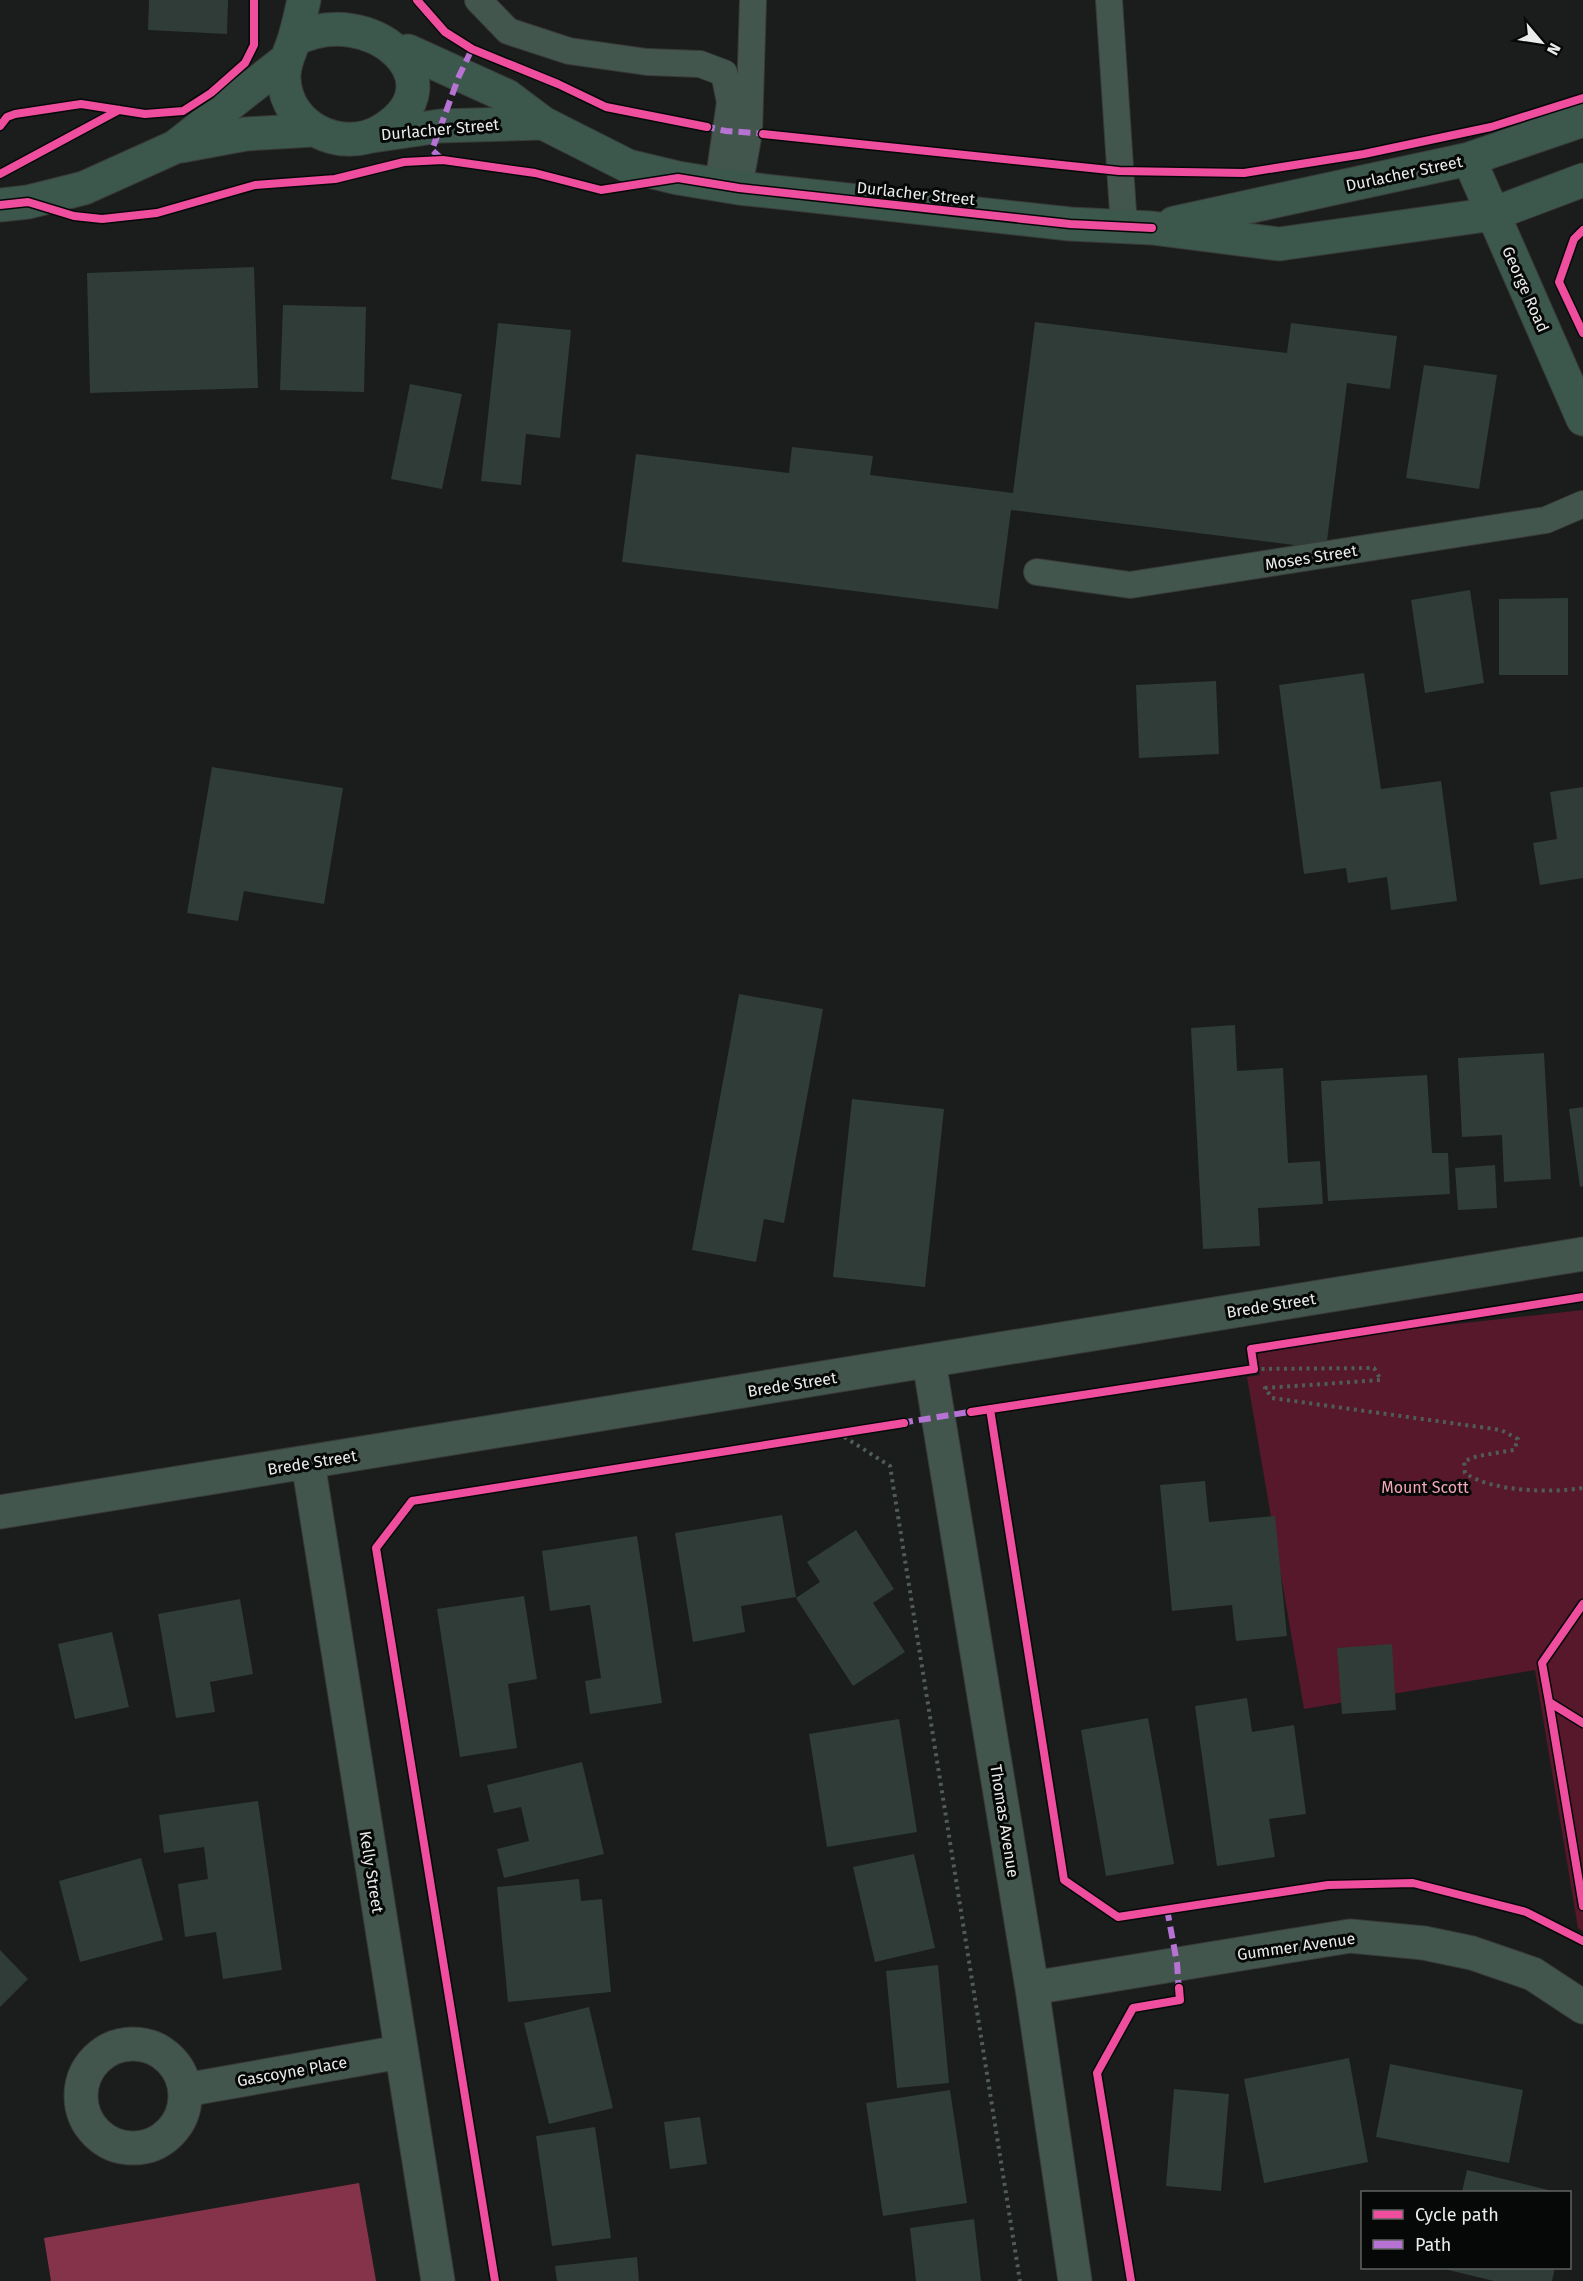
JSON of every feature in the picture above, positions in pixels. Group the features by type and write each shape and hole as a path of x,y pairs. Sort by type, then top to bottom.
{"main road":[{"path":"175,147 290,50 307,25 325,15 345,10 365,13 383,21 397,31 413,72 411,91 403,110 390,125 372,136 352,140 332,138 313,130 298,117 288,99 284,79 290,50 304,0"},
{"name":"Durlacher Street","path":"397,31 507,96 543,123 628,165 728,187 1071,224 1138,227 1279,244 1493,214 1583,180"},
{"name":"Durlacher Street","path":"1138,227 1469,159 1583,120"},
{"name":"Durlacher Street","path":"372,136 440,126 543,123"},
{"path":"0,205 28,202 84,188 175,147 246,135 313,130"},
{"name":"George Road","path":"1469,159 1583,419"}],"street":[{"name":"Brede Street","path":"0,1512 1583,1254"},
{"name":"Thomas Avenue","path":"929,1361 1032,1988 1075,2281"},
{"name":"Kelly Street","path":"308,1462 438,2281"},
{"name":"Gummer Avenue","path":"1032,1988 1350,1936 1424,1943 1472,1953 1533,1974 1583,2007"},
{"name":"Gascoyne Place","path":"185,2090 400,2052"}],"lane":[{"path":"478,0 508,31 569,51 647,62 700,64 724,73 730,102 728,187"},
{"path":"728,187 749,132 753,0"},
{"path":"1110,0 1138,227"},
{"name":"Moses Street","path":"1037,572 1130,585 1546,520 1583,504"}],"path":[{"path":"1254,1369 1374,1368 1381,1380 1265,1388 1272,1398 1501,1430 1518,1439 1514,1450 1478,1456 1464,1461 1465,1473 1474,1479 1515,1488 1562,1491 1583,1488"},
{"path":"838,1433 890,1466 1020,2281"}],"green space":[{"name":"Mount Scott","path":"1583,1310 1583,1931 1578,1928 1535,1670 1304,1709 1247,1377 1260,1375 1256,1354 1401,1330"}],"shaded area":[{"path":"359,2183 376,2281 51,2281 44,2238"}],"building":[{"path":"149,0 228,0 227,34 148,30"},
{"path":"254,267 258,388 90,393 87,273"},
{"path":"283,305 366,307 364,392 280,390"},
{"path":"1035,322 1287,353 1291,323 1397,336 1390,389 1347,383 1326,549 1011,510 998,609 622,562 636,454 789,473 792,447 873,456 870,475 1013,493"},
{"path":"498,323 571,330 560,438 526,434 521,485 481,481"},
{"path":"1424,365 1497,375 1479,489 1406,478"},
{"path":"410,384 462,394 442,489 391,479"},
{"path":"1470,590 1484,683 1425,693 1411,600"},
{"path":"1568,598 1568,675 1499,675 1499,599"},
{"path":"1364,673 1381,789 1441,781 1457,901 1391,910 1387,877 1348,883 1346,868 1304,874 1279,685"},
{"path":"1216,681 1219,754 1139,758 1136,685"},
{"path":"212,767 343,788 324,904 244,891 238,921 187,913"},
{"path":"1583,787 1583,878 1540,885 1533,843 1557,839 1550,792"},
{"path":"739,994 823,1009 784,1223 764,1219 756,1262 692,1250"},
{"path":"1235,1025 1237,1071 1283,1068 1288,1163 1320,1161 1323,1204 1258,1208 1260,1246 1203,1249 1191,1028"},
{"path":"1544,1053 1551,1179 1504,1182 1502,1135 1462,1137 1458,1058"},
{"path":"1427,1075 1432,1153 1448,1153 1450,1194 1328,1201 1321,1081"},
{"path":"852,1099 944,1109 925,1287 833,1277"},
{"path":"1583,1107 1583,1186 1580,1187 1569,1109"},
{"path":"1495,1165 1497,1208 1458,1210 1455,1168"},
{"path":"1205,1481 1209,1522 1275,1516 1287,1636 1236,1641 1232,1605 1172,1611 1160,1485"},
{"path":"782,1515 796,1597 741,1606 745,1632 693,1642 675,1533"},
{"path":"856,1530 894,1589 873,1603 905,1652 853,1686 796,1598 820,1582 807,1562"},
{"path":"637,1536 662,1703 590,1714 585,1681 601,1678 590,1605 550,1611 542,1551"},
{"path":"524,1596 537,1679 508,1684 517,1748 460,1757 437,1609"},
{"path":"240,1599 253,1674 210,1682 215,1712 176,1718 158,1614"},
{"path":"112,1632 129,1707 75,1719 58,1644"},
{"path":"1392,1644 1396,1710 1342,1714 1337,1648"},
{"path":"1247,1698 1252,1732 1294,1725 1306,1814 1269,1819 1275,1857 1217,1866 1195,1706"},
{"path":"1148,1718 1174,1864 1106,1876 1081,1730"},
{"path":"899,1719 917,1832 827,1847 809,1734"},
{"path":"582,1762 604,1854 504,1878 497,1849 529,1841 521,1807 494,1813 487,1785"},
{"path":"258,1801 282,1970 223,1979 216,1932 185,1937 178,1884 208,1879 204,1847 164,1853 159,1815"},
{"path":"914,1854 935,1948 875,1962 853,1867"},
{"path":"141,1858 163,1940 80,1962 59,1881"},
{"path":"579,1879 581,1901 602,1899 611,1992 508,2002 497,1887"},
{"path":"0,1950 28,1979 0,2007"},
{"path":"938,1965 949,2083 897,2088 886,1971"},
{"path":"589,2007 613,2108 549,2124 524,2023"},
{"path":"1349,2058 1368,2162 1264,2183 1244,2079"},
{"path":"1390,2064 1523,2090 1509,2163 1376,2137"},
{"path":"1174,2089 1229,2094 1221,2191 1166,2186"},
{"path":"950,2090 967,2203 883,2216 866,2103"},
{"path":"700,2117 707,2164 670,2169 664,2122"},
{"path":"595,2127 611,2238 552,2246 536,2136"},
{"path":"1467,2170 1552,2191 1462,2191"},
{"path":"974,2219 981,2281 916,2281 910,2228"},
{"path":"637,2257 639,2281 557,2281 555,2266"},
{"path":"1444,2269 1555,2269 1552,2281 1494,2281"}],"marked path":[{"path":"442,159 432,150 459,76 472,49"},
{"path":"703,126 726,131 769,134"},
{"path":"901,1423 975,1411"},
{"path":"1167,1909 1177,1963 1179,1992"}],"cycle path":[{"path":"0,126 7,117 15,114 81,104 145,114 183,111 211,93 245,63 254,45 254,0"},
{"path":"417,0 445,32 472,49 558,84 606,107 707,127"},
{"path":"763,134 1119,171 1244,173 1364,154 1491,127 1583,98"},
{"path":"0,174 119,110"},
{"path":"0,205 28,202 74,216 102,219 157,213 255,185 335,179 404,162 443,160 535,173 601,190 678,178 739,188 1070,224 1152,228"},
{"path":"1583,230 1574,239 1559,282 1583,333"},
{"path":"971,1412 1254,1369 1251,1349 1583,1297"},
{"path":"990,1409 1064,1880 1118,1917 1328,1885 1413,1883 1526,1912 1583,1941"},
{"path":"495,2281 376,1548 412,1501 904,1423"},
{"path":"1583,1604 1542,1663 1549,1702 1583,1723"},
{"path":"1549,1702 1583,1906"},
{"path":"1131,2281 1097,2073 1133,2008 1180,2000 1179,1988"}]}
